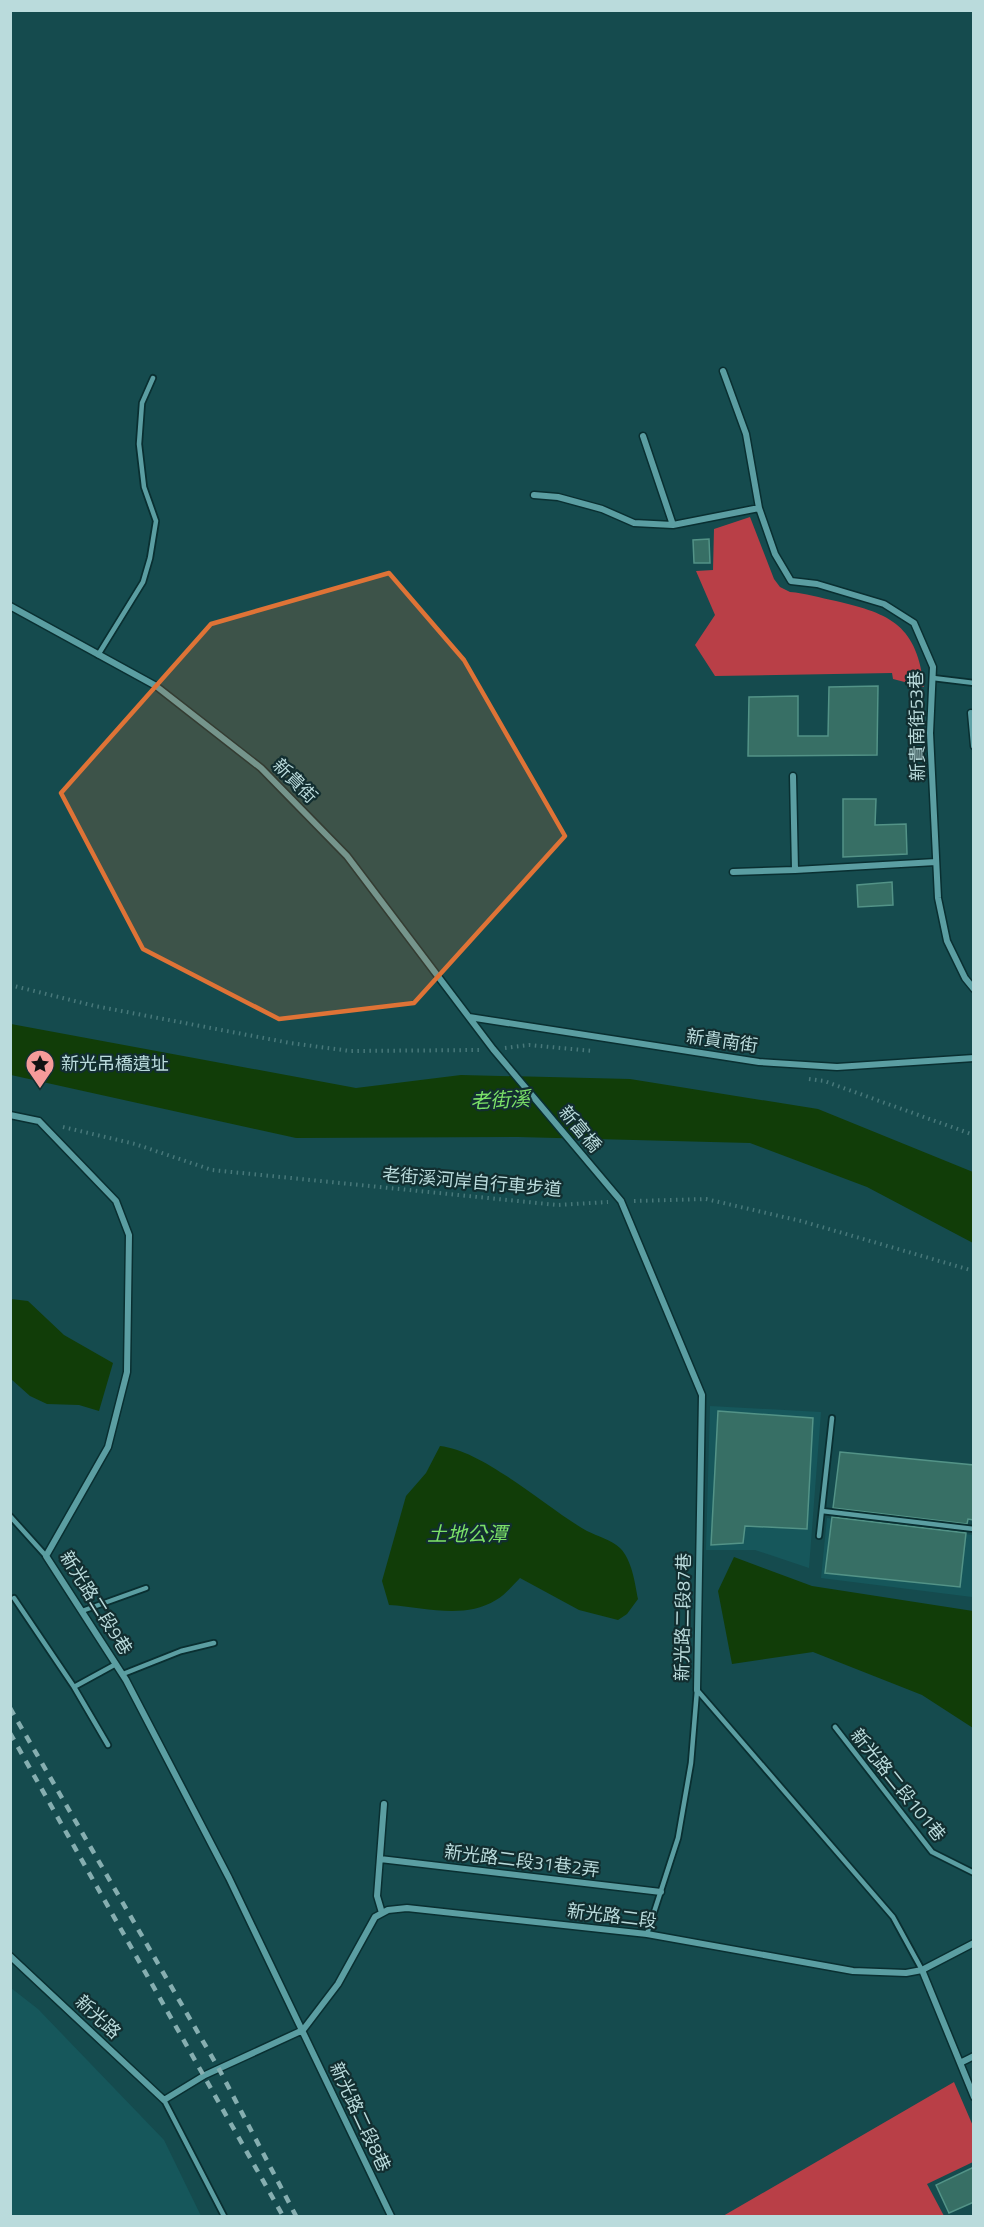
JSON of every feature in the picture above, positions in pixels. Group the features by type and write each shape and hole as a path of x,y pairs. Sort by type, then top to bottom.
{"street":[{"name":"新貴南街53巷","path":"723,371 746,434 759,508 775,554 791,581 816,584 884,604 914,623 933,668 930,733 938,898 947,941 965,978 974,989"},
{"path":"644,436 673,525"},
{"path":"534,495 558,497 602,509 634,523 673,525 759,508"},
{"name":"新貴街","path":"10,606 156,686 261,768 347,856 493,1049"},
{"path":"970,712 974,746"},
{"path":"792,776 795,870"},
{"path":"733,872 936,862"},
{"name":"新貴南街","path":"469,1017 770,1062 837,1067 974,1058"},
{"name":"新富橋","path":"493,1049 621,1201"},
{"path":"10,1115 39,1121"},
{"name":"新光路二段9巷","path":"39,1121 116,1201 129,1235 127,1372 108,1448 46,1556 123,1674 229,1878 303,2030"},
{"name":"新光路二段87巷","path":"621,1201 702,1395 697,1690"},
{"path":"164,2100 206,2075 303,2030 338,1984 375,1917 382,1913 377,1896 384,1804"},
{"name":"新光路二段31巷2弄","path":"380,1859 661,1893"},
{"name":"新光路二段","path":"382,1913 406,1908 647,1934 853,1971 906,1973 922,1970 974,1942"},
{"name":"新光路","path":"10,1956 164,2100"},
{"path":"922,1970 974,2097"},
{"name":"新光路二段8巷","path":"303,2030 391,2217"},
{"path":"960,2063 974,2056"}],"lane":[{"path":"98,655 143,582 150,558 156,520 144,487 139,444 142,404 153,378"},
{"path":"933,678 974,683"},
{"path":"819,1536 832,1418"},
{"path":"822,1511 974,1529"},
{"path":"10,1516 46,1556"},
{"path":"82,1611 147,1588"},
{"path":"14,1598 74,1687 108,1745"},
{"path":"123,1674 181,1651 214,1643"},
{"path":"74,1687 116,1664"},
{"path":"647,1934 678,1838 691,1762 697,1690"},
{"name":"新光路二段87巷","path":"697,1690 893,1917 922,1970"},
{"name":"新光路二段101巷","path":"835,1727 932,1852 974,1873"},
{"path":"164,2100 224,2217"}],"path":[{"path":"10,985 95,1006 290,1043 350,1051 473,1051"},
{"path":"493,1049 529,1045 602,1052"},
{"path":"803,1078 824,1081 974,1135"},
{"name":"老街溪河岸自行車步道","path":"39,1121 135,1144 212,1170 557,1205 706,1199 801,1221 974,1271"}],"highlighted area":[{"path":"389,573 464,660 565,836 414,1003 279,1019 143,949 61,793 211,624"}],"shaded area":[{"path":"750,517 774,579 780,587 790,592 856,606 887,618 908,636 921,666 924,687 893,679 892,673 715,676 695,645 715,615 696,571 713,570 714,529"},
{"path":"710,1406 821,1412 809,1568 755,1550 706,1550"},
{"path":"827,1518 973,1535 972,1597 821,1578"},
{"path":"11,1988 38,2009 164,2140 201,2216 11,2216"},
{"path":"954,2082 973,2126 973,2162 927,2184 944,2216 723,2216"}],"water":[{"name":"老街溪","path":"11,1024 356,1088 461,1075 630,1079 818,1109 973,1172 973,1243 867,1187 750,1143 518,1137 296,1138 11,1075"},
{"path":"11,1299 28,1301 64,1335 113,1363 99,1411 79,1405 47,1404 30,1396 11,1379"},
{"name":"土地公潭","path":"440,1446 458,1450 476,1458 587,1531 620,1548 630,1565 638,1599 627,1614 618,1620 579,1610 520,1578 499,1598 470,1610 444,1611 389,1605 382,1581 406,1496 426,1473"},
{"path":"734,1557 812,1586 973,1611 973,1728 922,1695 813,1652 732,1664 718,1591"}],"building":[{"path":"709,539 710,563 694,563 693,540"},
{"path":"878,686 877,755 748,756 749,697 798,696 798,736 828,736 829,687"},
{"path":"843,799 876,799 875,825 906,824 907,854 843,857"},
{"path":"892,882 893,905 858,907 857,885"},
{"path":"718,1411 813,1418 807,1529 745,1526 743,1543 711,1545"},
{"path":"840,1452 974,1465 974,1520 968,1519 967,1524 833,1508"},
{"path":"832,1517 966,1533 960,1587 825,1573"},
{"path":"974,2167 974,2202 949,2213 936,2185"}],"railway":[{"path":"10,1708 219,2069 296,2216"},
{"path":"10,1733 283,2216"}],"place":[{"name":"新光吊橋遺址","path":"40,1090"}]}
